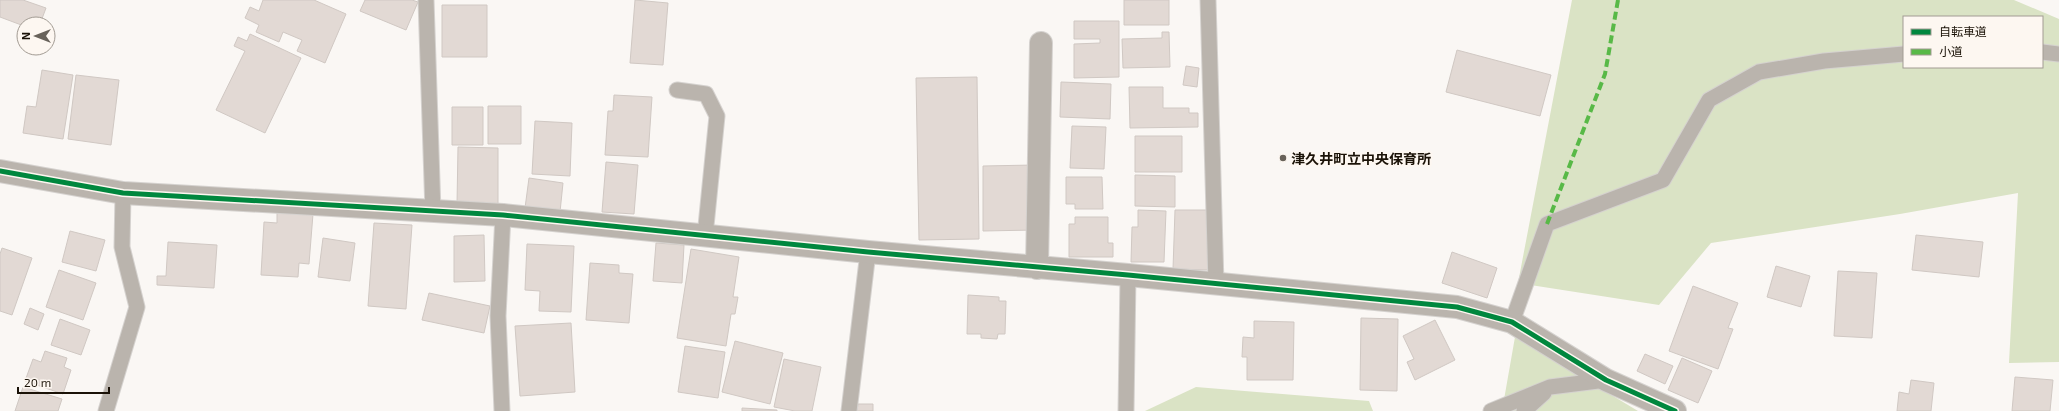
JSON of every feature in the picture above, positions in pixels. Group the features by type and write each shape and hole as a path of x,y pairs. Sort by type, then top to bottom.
{"street":[{"path":"1036,268 1041,43"},
{"path":"0,171 123,193 503,215 868,252 1128,275 1457,307 1512,322 1606,380 1675,411"}],"lane":[{"path":"426,0 433,212"},
{"path":"1208,0 1216,284"},
{"path":"2043,52 2059,54"},
{"path":"1512,322 1547,224 1663,180 1709,100 1759,72 1824,60 1903,54"},
{"path":"677,90 706,94 717,116 705,236"},
{"path":"106,411 137,307 122,247 123,193"},
{"path":"502,411 498,316 503,215"},
{"path":"849,411 868,252"},
{"path":"1126,411 1128,275"},
{"path":"1491,411 1550,387 1606,380"},
{"path":"1524,411 1550,387"}],"green space":[{"path":"1572,0 2014,0 2059,19 2059,362 2009,363 2018,193 1900,214 1711,243 1659,305 1518,283"},
{"path":"1515,337 1638,411 1502,411"},
{"path":"1196,387 1369,401 1373,411 1145,411"}],"building":[{"path":"0,0 23,0 46,8 43,16 16,16 16,23 0,17"},
{"path":"263,0 314,0 346,14 325,63 297,51 302,40 283,32 279,42 256,32 259,25 245,18 250,7 259,11"},
{"path":"365,0 412,0 418,2 406,30 360,11"},
{"path":"635,0 668,3 663,65 630,63"},
{"path":"1124,0 1169,0 1169,25 1124,25"},
{"path":"442,5 487,5 487,57 442,57"},
{"path":"1074,21 1119,21 1119,77 1074,78 1074,44 1100,43 1100,39 1074,39"},
{"path":"1162,32 1169,32 1170,67 1123,68 1122,39 1162,38"},
{"path":"250,34 301,58 265,133 216,110 245,51 234,46 238,37 247,41"},
{"path":"1457,50 1551,75 1540,116 1446,92"},
{"path":"1186,66 1199,68 1197,87 1183,85"},
{"path":"42,70 73,75 63,139 23,133 27,106 36,107"},
{"path":"76,75 119,80 111,145 68,139"},
{"path":"977,77 979,239 919,240 916,78"},
{"path":"1061,82 1111,84 1110,119 1060,117"},
{"path":"1129,87 1163,87 1163,108 1189,108 1189,113 1198,113 1198,127 1130,128"},
{"path":"614,95 652,97 648,157 605,155 608,111 613,111"},
{"path":"488,106 521,106 521,144 488,144"},
{"path":"452,107 483,107 483,145 452,145"},
{"path":"535,121 572,123 570,176 532,174"},
{"path":"1072,126 1106,127 1104,169 1070,168"},
{"path":"1135,136 1182,136 1182,172 1135,172"},
{"path":"458,147 498,148 498,205 457,204"},
{"path":"606,162 638,165 634,214 602,212"},
{"path":"1034,165 1035,230 983,231 983,166"},
{"path":"1135,175 1175,176 1175,207 1135,206"},
{"path":"1066,177 1102,177 1103,209 1075,209 1075,204 1066,204"},
{"path":"529,178 563,183 560,212 525,208"},
{"path":"1138,210 1166,211 1164,262 1131,262 1132,227 1138,227"},
{"path":"1175,210 1211,210 1210,270 1173,269"},
{"path":"277,211 313,214 309,264 299,263 298,277 261,275 264,222 277,223"},
{"path":"1075,217 1108,217 1108,243 1113,243 1113,257 1069,257 1069,224 1075,224"},
{"path":"374,223 412,225 406,309 368,306"},
{"path":"70,231 105,240 96,271 62,262"},
{"path":"484,235 485,281 454,282 454,236"},
{"path":"1916,235 1983,242 1979,277 1912,270"},
{"path":"323,238 355,243 350,281 318,277"},
{"path":"168,242 217,245 214,288 157,285 157,276 166,276"},
{"path":"656,243 684,245 682,283 653,281"},
{"path":"527,244 574,246 571,312 539,311 540,291 525,290"},
{"path":"2,248 32,258 12,315 0,311 0,254"},
{"path":"691,249 739,257 733,297 738,297 735,314 731,314 726,346 677,338"},
{"path":"1452,252 1497,268 1487,298 1442,283"},
{"path":"590,263 619,265 619,273 633,274 629,323 586,320"},
{"path":"1776,266 1810,276 1801,307 1767,297"},
{"path":"59,270 96,283 83,320 46,307"},
{"path":"1838,271 1877,273 1872,338 1834,336"},
{"path":"1693,286 1738,303 1728,328 1733,329 1718,369 1669,351"},
{"path":"429,293 490,306 484,333 422,320"},
{"path":"968,295 999,297 999,301 1006,301 1005,334 998,334 997,339 981,338 981,334 967,334"},
{"path":"30,308 44,314 38,330 24,324"},
{"path":"1361,318 1398,319 1397,391 1360,390"},
{"path":"60,319 90,330 81,355 51,345"},
{"path":"1435,320 1455,360 1415,380 1407,362 1414,359 1403,336"},
{"path":"1254,321 1294,322 1293,380 1247,380 1247,357 1242,357 1243,337 1254,338"},
{"path":"571,323 575,392 520,396 515,326"},
{"path":"735,341 783,353 770,404 722,392"},
{"path":"685,346 725,352 718,398 678,392"},
{"path":"45,351 67,358 64,367 71,370 63,394 25,381 33,359 41,362"},
{"path":"1645,354 1673,366 1665,384 1637,371"},
{"path":"1682,358 1712,371 1698,403 1668,390"},
{"path":"784,359 821,367 812,411 795,411 774,407"},
{"path":"2015,377 2053,380 2050,411 2012,411"},
{"path":"1911,380 1934,383 1931,411 1897,411 1899,392 1909,394"},
{"path":"23,387 62,399 58,411 15,411"},
{"path":"858,404 873,404 873,411 857,411"},
{"path":"742,408 777,410 777,411 742,411"}],"marked path":[{"path":"1547,224 1605,74 1618,0"}],"cycle path":[{"path":"0,171 123,193 503,215 868,252 1128,275 1457,307 1512,322 1606,380 1675,411"}],"place":[{"name":"津久井町立中央保育所","path":"1283,158"}]}
